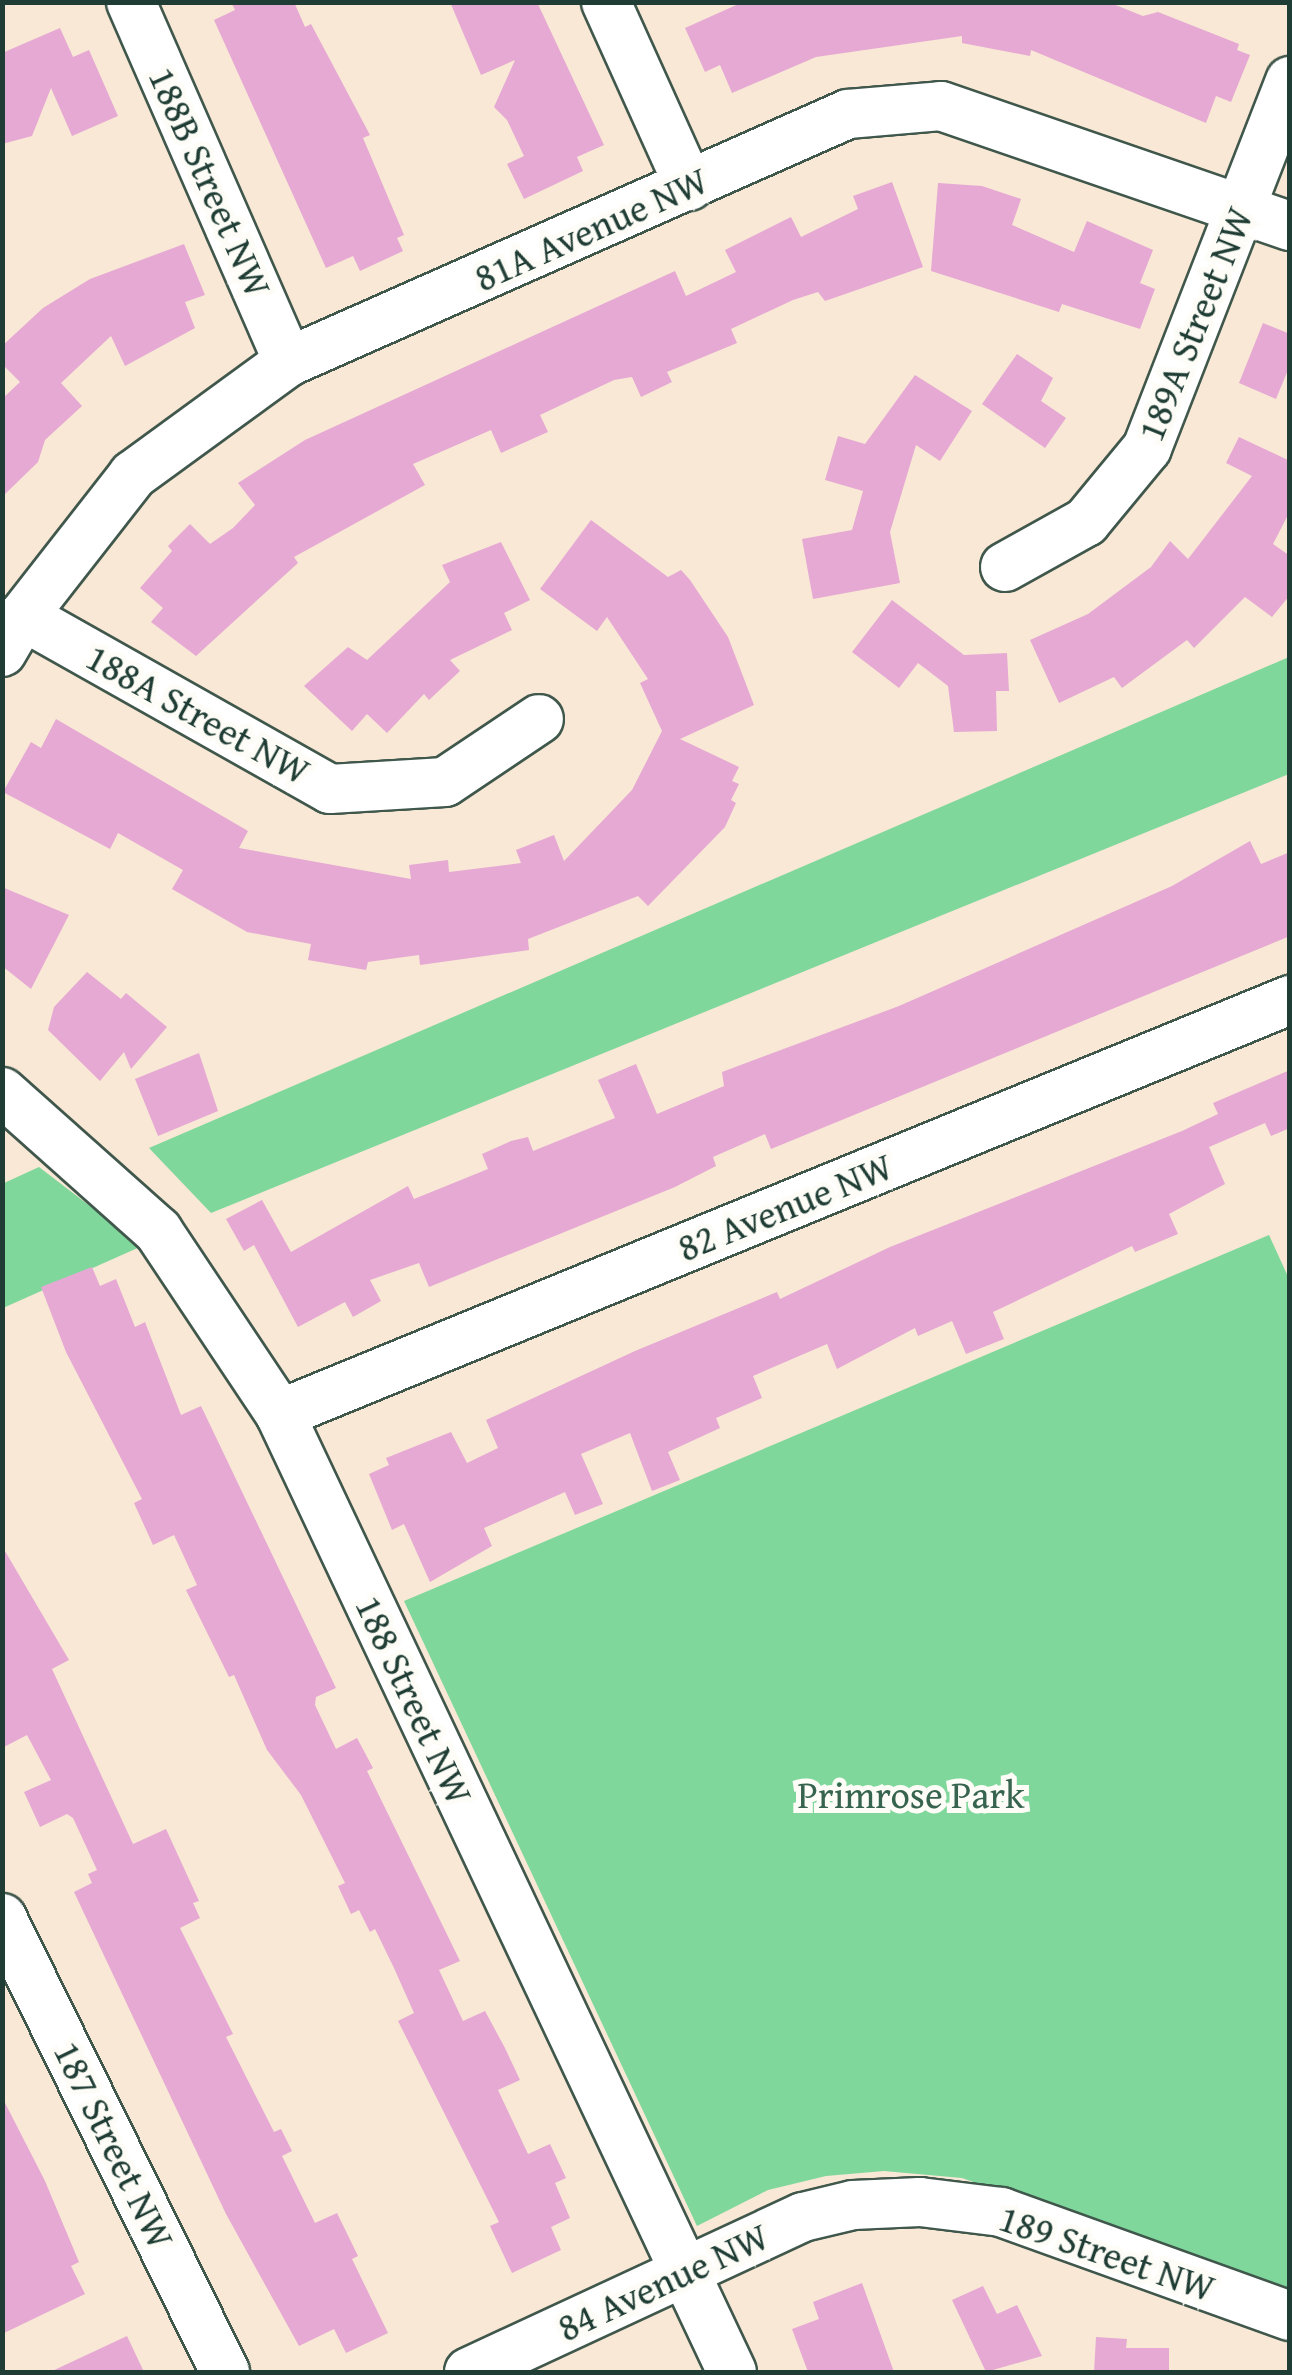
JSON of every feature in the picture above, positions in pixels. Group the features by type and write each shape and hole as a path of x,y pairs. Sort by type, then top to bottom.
{"street":[{"name":"188B Street NW","path":"131,2 288,362"},
{"path":"606,2 689,186"},
{"name":"189A Street NW","path":"1005,566 1086,522 1147,448 1290,81"},
{"name":"81A Avenue NW","path":"13,634 133,475 288,362 848,114 941,106 1244,206 1290,226"},
{"name":"188A Street NW","path":"13,634 330,789 446,782 539,720"},
{"name":"82 Avenue NW","path":"280,1414 1290,1000"},
{"name":"188 Street NW","path":"2,1092 158,1231 280,1414 732,2372"},
{"name":"187 Street NW","path":"2,1918 225,2372"},
{"name":"189 Street NW","path":"803,2216 853,2204 920,2202 1001,2212 1290,2316"},
{"name":"84 Avenue NW","path":"469,2372 803,2216"}],"green space":[{"path":"1289,657 1289,774 211,1213 149,1148"},
{"path":"39,1167 142,1246 3,1308 2,1184"},
{"name":"Primrose Park","path":"1269,1235 1290,1281 1289,2293 962,2178 884,2171 826,2176 768,2190 697,2226 404,1601"}],"building":[{"path":"231,2 294,2 305,27 311,24 370,135 363,138 404,235 397,238 403,251 360,271 353,256 326,268 214,20 235,10"},
{"path":"450,2 537,2 604,145 577,157 583,171 524,199 507,164 524,156 507,120 494,107 515,60 481,75"},
{"path":"743,2 1108,2 1143,16 1158,12 1239,44 1237,50 1250,55 1231,102 1216,96 1206,123 1031,50 1030,56 962,43 962,36 816,57 732,93 720,65 705,72 685,28"},
{"path":"60,28 73,57 89,50 118,116 72,136 51,88 32,136 2,144 2,53"},
{"path":"892,182 923,267 825,301 818,292 793,300 731,329 737,343 667,372 672,382 641,397 632,377 614,380 540,415 548,432 501,453 491,430 413,464 425,485 294,557 298,563 196,656 151,622 163,608 140,588 172,551 168,546 190,524 210,544 233,528 255,505 238,483 305,440 675,271 686,296 736,272 725,250 791,217 801,237 858,209 853,196"},
{"path":"938,183 982,186 1021,199 1012,225 1074,252 1087,221 1153,250 1140,283 1155,289 1140,329 1062,304 1059,312 931,271"},
{"path":"184,244 205,295 185,302 195,328 125,366 111,336 61,383 82,406 45,440 38,462 2,497 2,399 20,382 2,364 2,346 43,308 90,279"},
{"path":"1263,323 1290,334 1290,365 1276,399 1239,383"},
{"path":"1017,354 1053,378 1041,401 1066,418 1045,448 982,404"},
{"path":"915,375 972,411 940,461 916,445 890,532 900,583 813,599 802,539 852,530 863,491 825,480 838,436 865,444"},
{"path":"1239,437 1290,461 1290,511 1273,544 1290,556 1290,595 1272,617 1245,597 1194,648 1187,640 1122,688 1114,677 1059,703 1030,640 1088,614 1151,567 1170,541 1188,559 1252,476 1226,463"},
{"path":"591,520 668,577 681,570 690,580 728,637 754,705 680,739 739,767 732,781 739,784 731,800 736,803 725,827 648,906 638,896 528,939 529,950 420,965 419,955 368,962 366,970 308,960 311,944 247,932 172,889 183,870 118,833 110,849 3,792 31,742 41,748 56,719 248,831 239,848 411,879 409,865 448,860 449,872 521,863 516,850 554,835 564,861 632,790 662,731 640,683 648,679 607,617 597,631 540,589"},
{"path":"501,542 530,600 504,613 512,630 450,660 460,671 429,700 424,694 387,733 367,714 352,731 304,686 348,647 367,660 450,582 442,565"},
{"path":"892,600 964,655 1007,653 1009,691 996,691 997,731 954,732 948,686 918,663 899,688 852,652"},
{"path":"1250,841 1261,864 1290,852 1290,936 771,1149 765,1134 713,1157 716,1166 675,1187 429,1287 419,1263 370,1280 381,1301 353,1317 345,1302 298,1327 254,1245 244,1251 226,1219 262,1200 291,1252 408,1186 414,1199 488,1169 482,1154 511,1141 528,1137 533,1151 615,1118 598,1080 636,1064 657,1114 724,1086 722,1072 899,1006 1172,886"},
{"path":"2,887 69,915 31,989 2,966"},
{"path":"87,972 121,999 126,993 167,1027 131,1069 124,1052 100,1081 48,1030 54,1007"},
{"path":"199,1053 218,1111 158,1136 135,1079"},
{"path":"1290,1070 1290,1128 1271,1136 1265,1123 1209,1147 1225,1184 1169,1214 1178,1234 1135,1252 1132,1246 993,1312 1004,1339 966,1354 952,1321 918,1336 915,1328 837,1369 827,1344 753,1376 762,1398 716,1418 720,1428 668,1452 680,1480 652,1491 630,1433 581,1454 603,1504 575,1515 565,1492 484,1528 492,1546 430,1582 404,1524 392,1530 369,1474 389,1465 386,1458 451,1432 467,1463 498,1448 486,1420 635,1351 777,1292 780,1299 890,1247 1182,1131 1218,1114 1213,1103"},
{"path":"92,1267 100,1286 116,1279 135,1327 145,1322 181,1415 201,1406 336,1688 316,1697 315,1705 336,1749 357,1738 373,1768 367,1771 460,1961 439,1970 463,2021 485,2011 520,2080 498,2090 528,2154 550,2144 566,2178 555,2183 570,2218 551,2227 561,2250 512,2273 490,2226 499,2222 398,2021 414,2013 394,1968 375,1929 370,1932 359,1910 351,1914 338,1886 345,1883 301,1795 267,1750 234,1675 229,1677 186,1590 197,1585 174,1535 153,1545 134,1503 142,1499 66,1352 41,1287"},
{"path":"2,1546 69,1660 52,1669 133,1844 166,1829 199,1901 193,1903 200,1918 180,1928 233,2034 226,2037 274,2132 281,2129 292,2151 282,2156 315,2223 337,2213 358,2256 352,2259 388,2333 346,2353 334,2329 299,2346 226,2214 74,1892 92,1883 88,1874 97,1870 73,1818 67,1814 40,1827 24,1792 51,1780 27,1735 2,1748"},
{"path":"2,2097 45,2181 79,2262 71,2266 85,2294 2,2334"},
{"path":"862,2283 894,2372 808,2372 792,2329 819,2319 813,2302"},
{"path":"983,2286 997,2314 1017,2305 1042,2356 986,2372 952,2300"},
{"path":"127,2336 144,2372 50,2372"},
{"path":"1096,2337 1127,2339 1126,2348 1169,2348 1169,2372 1094,2372"}]}
